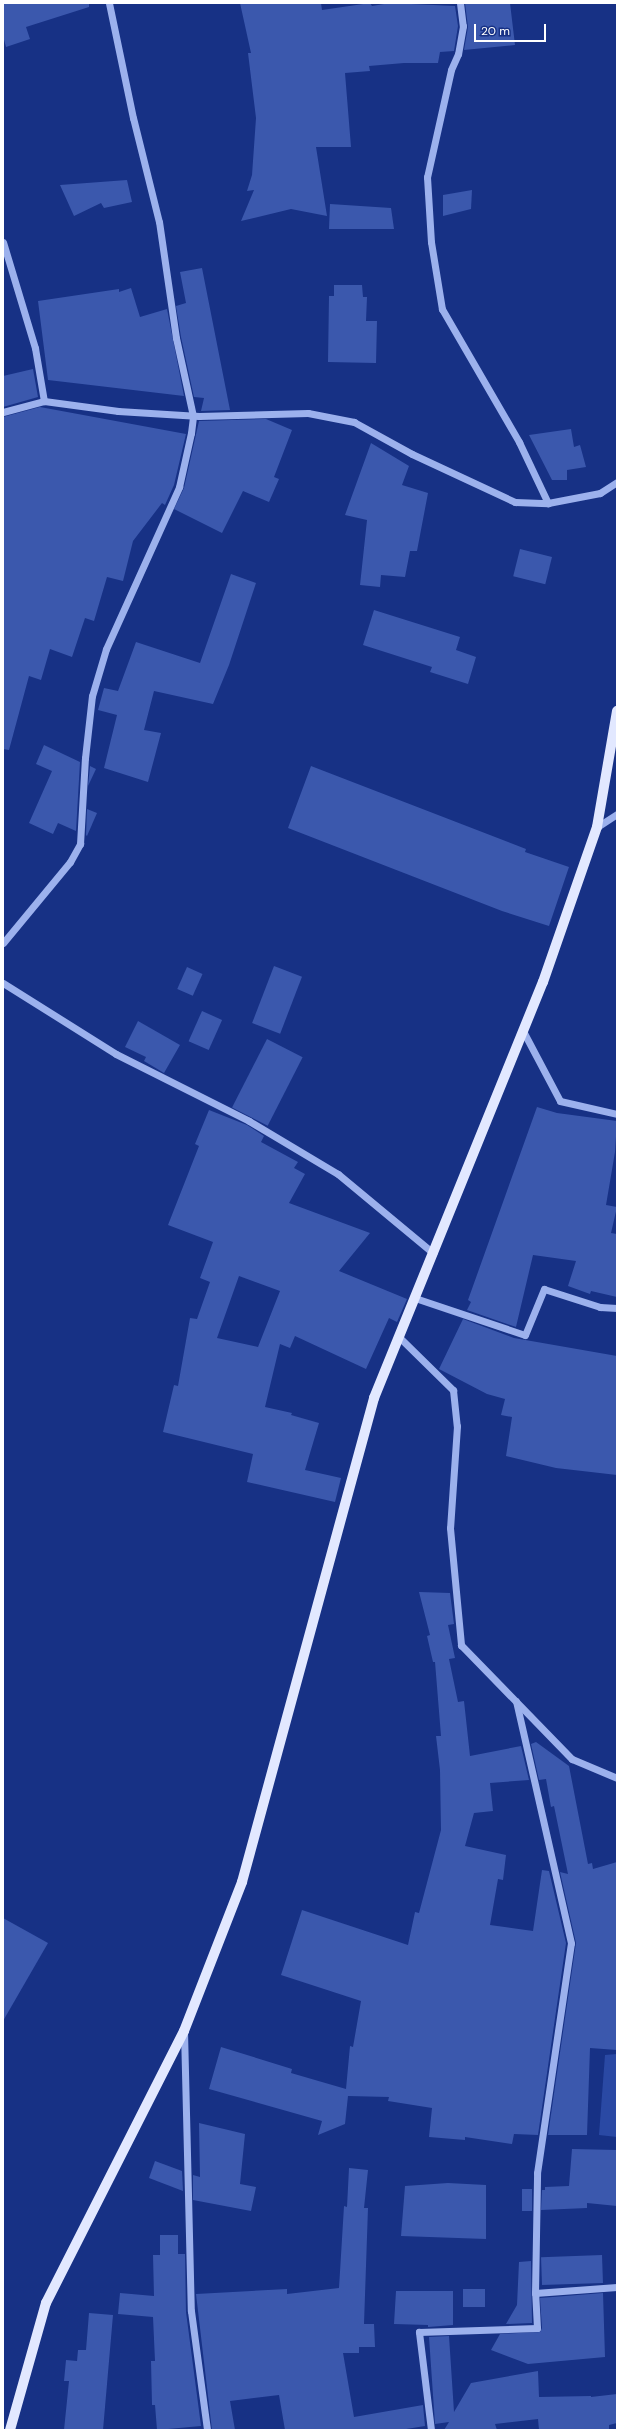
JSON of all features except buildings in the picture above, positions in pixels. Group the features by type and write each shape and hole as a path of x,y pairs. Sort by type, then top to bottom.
{"main road":[{"path":"10,2430 46,2303 184,2031 242,1882 374,1398 543,982 597,827 617,711"}],"street":[{"path":"3,943 70,862 80,844 85,758 92,696 106,649 179,487 191,433 192,416 176,338 159,222 133,118 108,3"},
{"path":"460,3 463,26 458,54 451,70 427,177 431,242 442,309 519,442 548,503"},
{"path":"3,242 35,348 44,401"},
{"path":"3,412 44,401 118,411 192,416 308,413 354,422 412,454 515,502 548,503 600,493 617,482"},
{"path":"597,827 617,814"},
{"path":"3,983 116,1054 249,1121 338,1174 433,1253"},
{"path":"524,1030 560,1101 617,1114"},
{"path":"415,1298 525,1336 544,1289 600,1307 617,1308"},
{"path":"399,1337 453,1390 457,1426 450,1528 461,1645 572,1759 617,1778"},
{"path":"431,2430 419,2332 537,2328 535,2293 537,2173 571,1943 516,1701"},
{"path":"184,2031 191,2311 207,2430"},
{"path":"535,2293 617,2287"}],"shaded area":[{"path":"617,2054 617,2137 599,2135 605,2055"}]}
